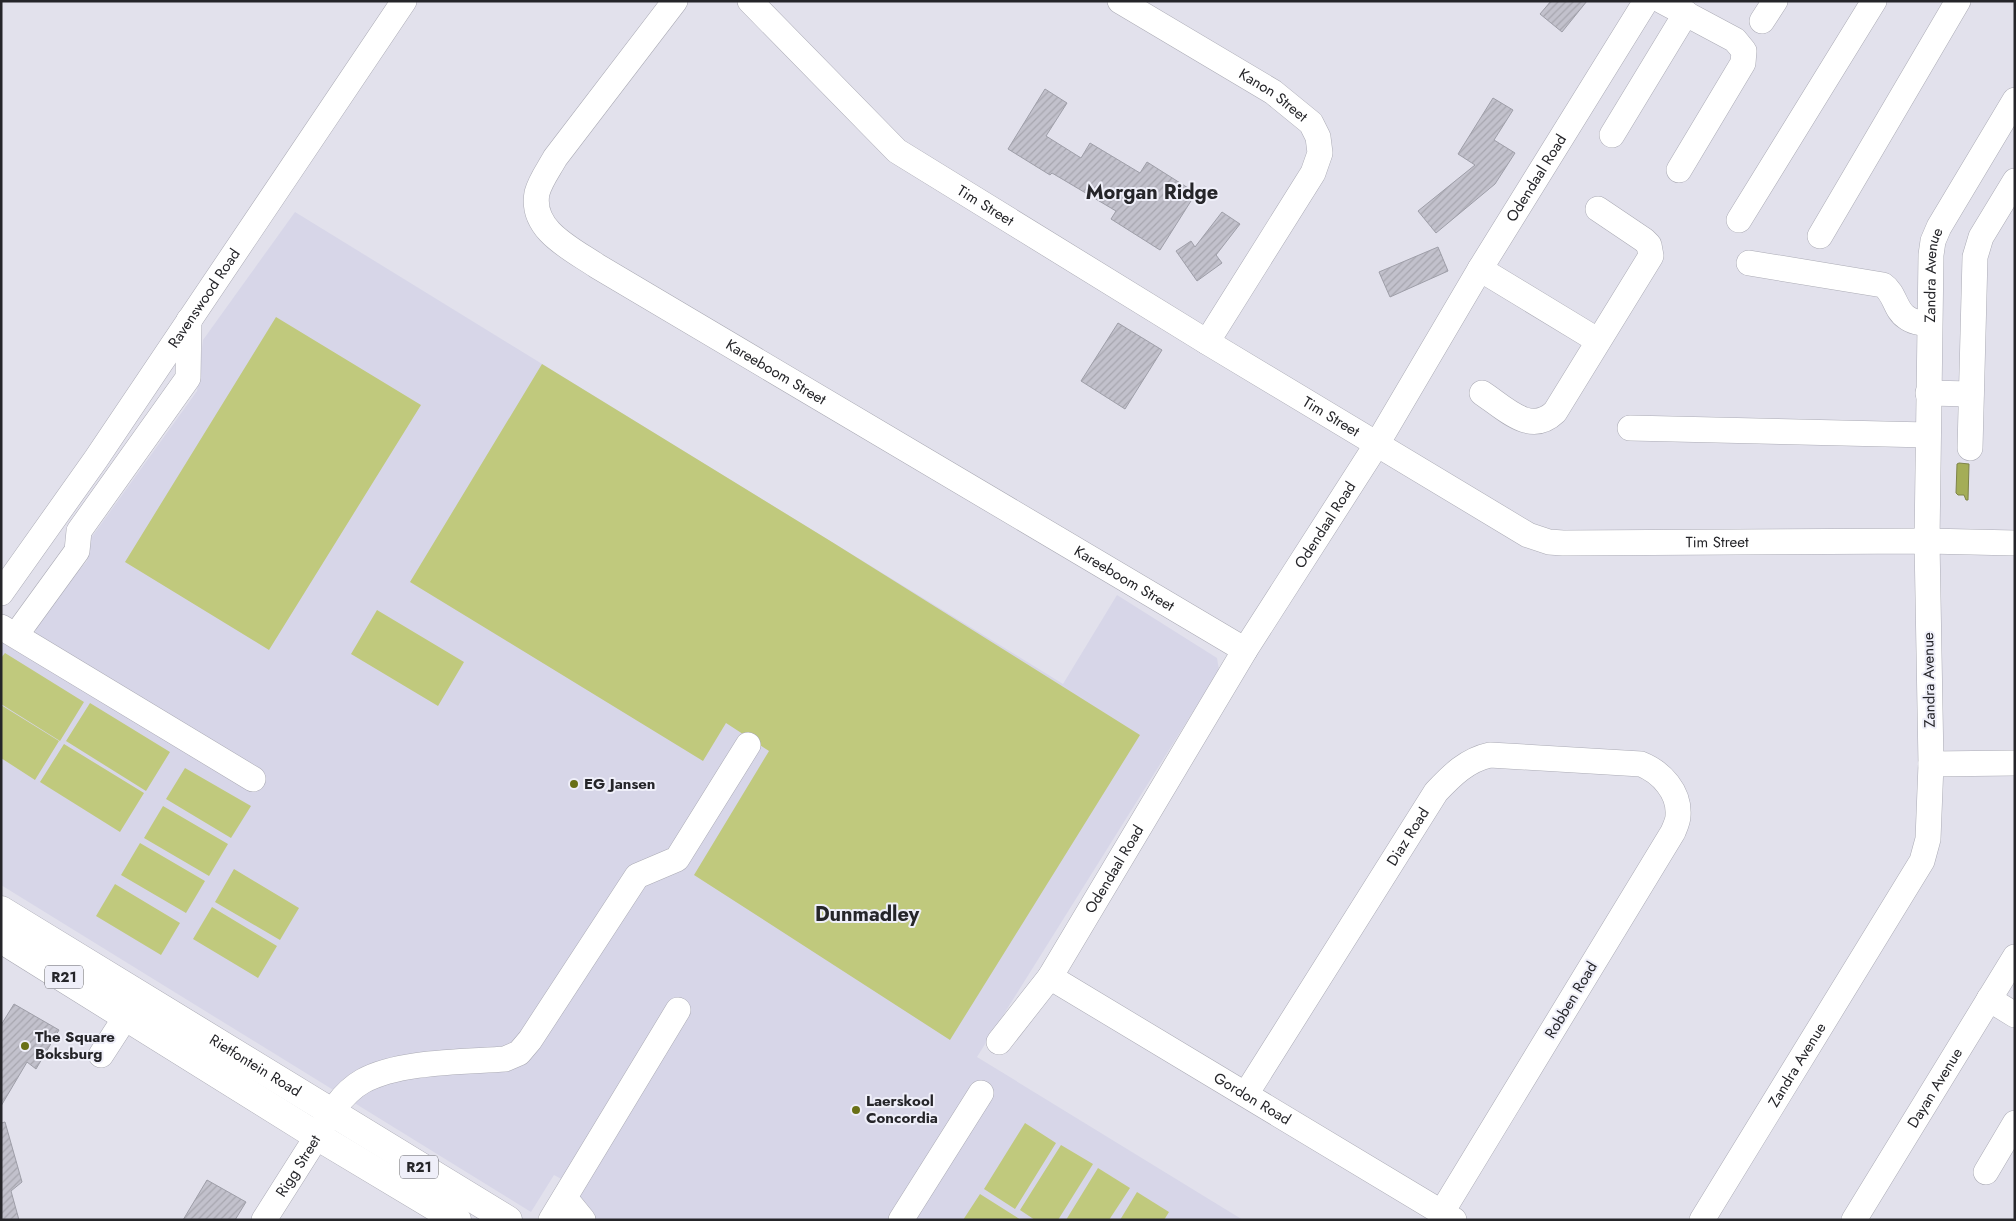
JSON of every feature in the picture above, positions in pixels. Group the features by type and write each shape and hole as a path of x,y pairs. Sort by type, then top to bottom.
{"main road":[{"name":"Rietfontein Road","path":"1,910 134,1005 324,1124 457,1220"},
{"name":"Rietfontein Road","path":"1,938 134,1005"},
{"name":"Rietfontein Road","path":"324,1124 508,1220"}],"street":[{"name":"Ravenswood Road","path":"1,593 96,459 404,1"},
{"name":"Kareeboom Street","path":"675,1 555,158 538,192 536,207 541,222 552,234 597,266 1245,650"},
{"name":"Tim Street","path":"750,1 897,150 1207,342 1528,535 1549,542 1573,543 2015,543"},
{"name":"Kanon Street","path":"1120,1 1273,92 1311,124 1318,137 1320,152 1313,173 1207,342"},
{"name":"Odendaal Road","path":"998,1042 1050,977 1245,650 1377,444 1480,269 1646,1"},
{"path":"1662,1 1735,40 1744,50 1743,63 1679,170"},
{"path":"1739,220 1874,1"},
{"path":"1820,236 1958,1"},
{"path":"1612,135 1686,14"},
{"name":"Zandra Avenue","path":"1702,1220 1922,861 1928,839 1931,764 1927,542 1929,324 1933,241 1939,227 2015,100"},
{"path":"1970,448 1975,257 1981,237 2015,181"},
{"path":"1482,394 1532,423 1548,418 1554,412 1597,340 1651,256 1648,244 1644,240 1598,209"},
{"path":"1749,263 1883,285 1890,289 1904,316 1929,324"},
{"path":"1480,269 1597,340"},
{"path":"189,320 188,378 79,531 77,551 8,631 253,779"},
{"path":"1928,393 1971,394"},
{"path":"1630,428 1928,435"},
{"name":"Rigg Street","path":"264,1220 324,1124 350,1092 362,1081 404,1068 505,1059 519,1053 530,1040 637,876 677,859 748,745"},
{"name":"Diaz Road","path":"1246,1094 1436,792 1452,775 1477,758 1490,755 1641,764 1661,774 1667,783"},
{"path":"1931,764 2015,763"},
{"name":"Robben Road","path":"1448,1216 1674,832 1678,816 1673,794 1667,783"},
{"name":"Dayan Avenue","path":"1854,1220 1989,999 2012,972"},
{"name":"Gordon Road","path":"1050,977 1448,1216"},
{"path":"1989,999 2015,1015"},
{"path":"100,1055 134,1005"},
{"path":"551,1220 678,1010"},
{"path":"901,1220 981,1093"},
{"path":"1986,1172 2015,1123"},
{"path":"565,1198 582,1220"}],"shaded area":[{"name":"EG Jansen","path":"295,212 1063,684 1117,595 1217,658 1219,670 977,1057 1243,1220 564,1220 578,1188 554,1175 531,1212 1,885 1,637 34,640 38,618 87,561 91,538 197,391 203,340"},
{"path":"276,317 421,405 269,650 125,562"},
{"path":"542,364 832,542 1140,735 950,1040 694,875 769,751 726,723 703,761 410,582"},
{"path":"1957,464 1969,464 1968,500 1966,500 1964,495 1956,493"},
{"path":"377,610 464,662 438,706 351,654"},
{"path":"5,653 84,702 60,741 1,704 1,658"},
{"path":"90,703 170,752 146,791 66,741"},
{"path":"1,705 59,741 35,780 1,758"},
{"path":"64,744 144,793 120,832 40,782"},
{"path":"185,768 251,806 231,838 166,799"},
{"path":"163,806 228,844 209,876 144,838"},
{"path":"140,843 205,881 186,913 121,875"},
{"path":"234,869 299,908 280,940 215,902"},
{"path":"115,884 180,923 161,955 96,916"},
{"path":"212,907 277,946 258,978 193,939"},
{"path":"1025,1123 1056,1143 1015,1209 984,1189"},
{"path":"1061,1145 1093,1164 1058,1220 1035,1220 1020,1210"},
{"path":"1098,1168 1130,1188 1109,1220 1066,1220"},
{"path":"1137,1192 1169,1212 1164,1220 1120,1220"},
{"path":"980,1194 1021,1220 963,1220"}],"building":[{"path":"1551,1 1587,1 1562,32 1540,14"},
{"path":"1045,89 1067,103 1046,136 1081,158 1090,143 1140,173 1147,162 1196,193 1160,250 1111,219 1116,211 1052,173 1050,175 1008,149"},
{"path":"1493,98 1513,110 1494,140 1515,153 1495,184 1436,233 1418,211 1475,165 1458,154"},
{"path":"1222,212 1240,224 1216,255 1222,263 1197,281 1176,251 1191,241 1195,247"},
{"path":"1438,247 1448,271 1390,297 1379,272"},
{"path":"1118,323 1162,350 1125,409 1081,381"},
{"name":"The Square Boksburg","path":"14,1004 59,1030 36,1069 27,1062 1,1106 1,1025"},
{"path":"5,1122 22,1182 11,1191 19,1220 1,1220 1,1123"},
{"path":"207,1180 246,1202 235,1220 183,1220"}],"place":[{"name":"EG Jansen","path":"574,784"},
{"name":"The Square Boksburg","path":"25,1046"},
{"name":"Laerskool Concordia","path":"856,1110"}],"district":[{"name":"Morgan Ridge","path":"1152,192"},
{"name":"Dunmadley","path":"867,914"}]}
